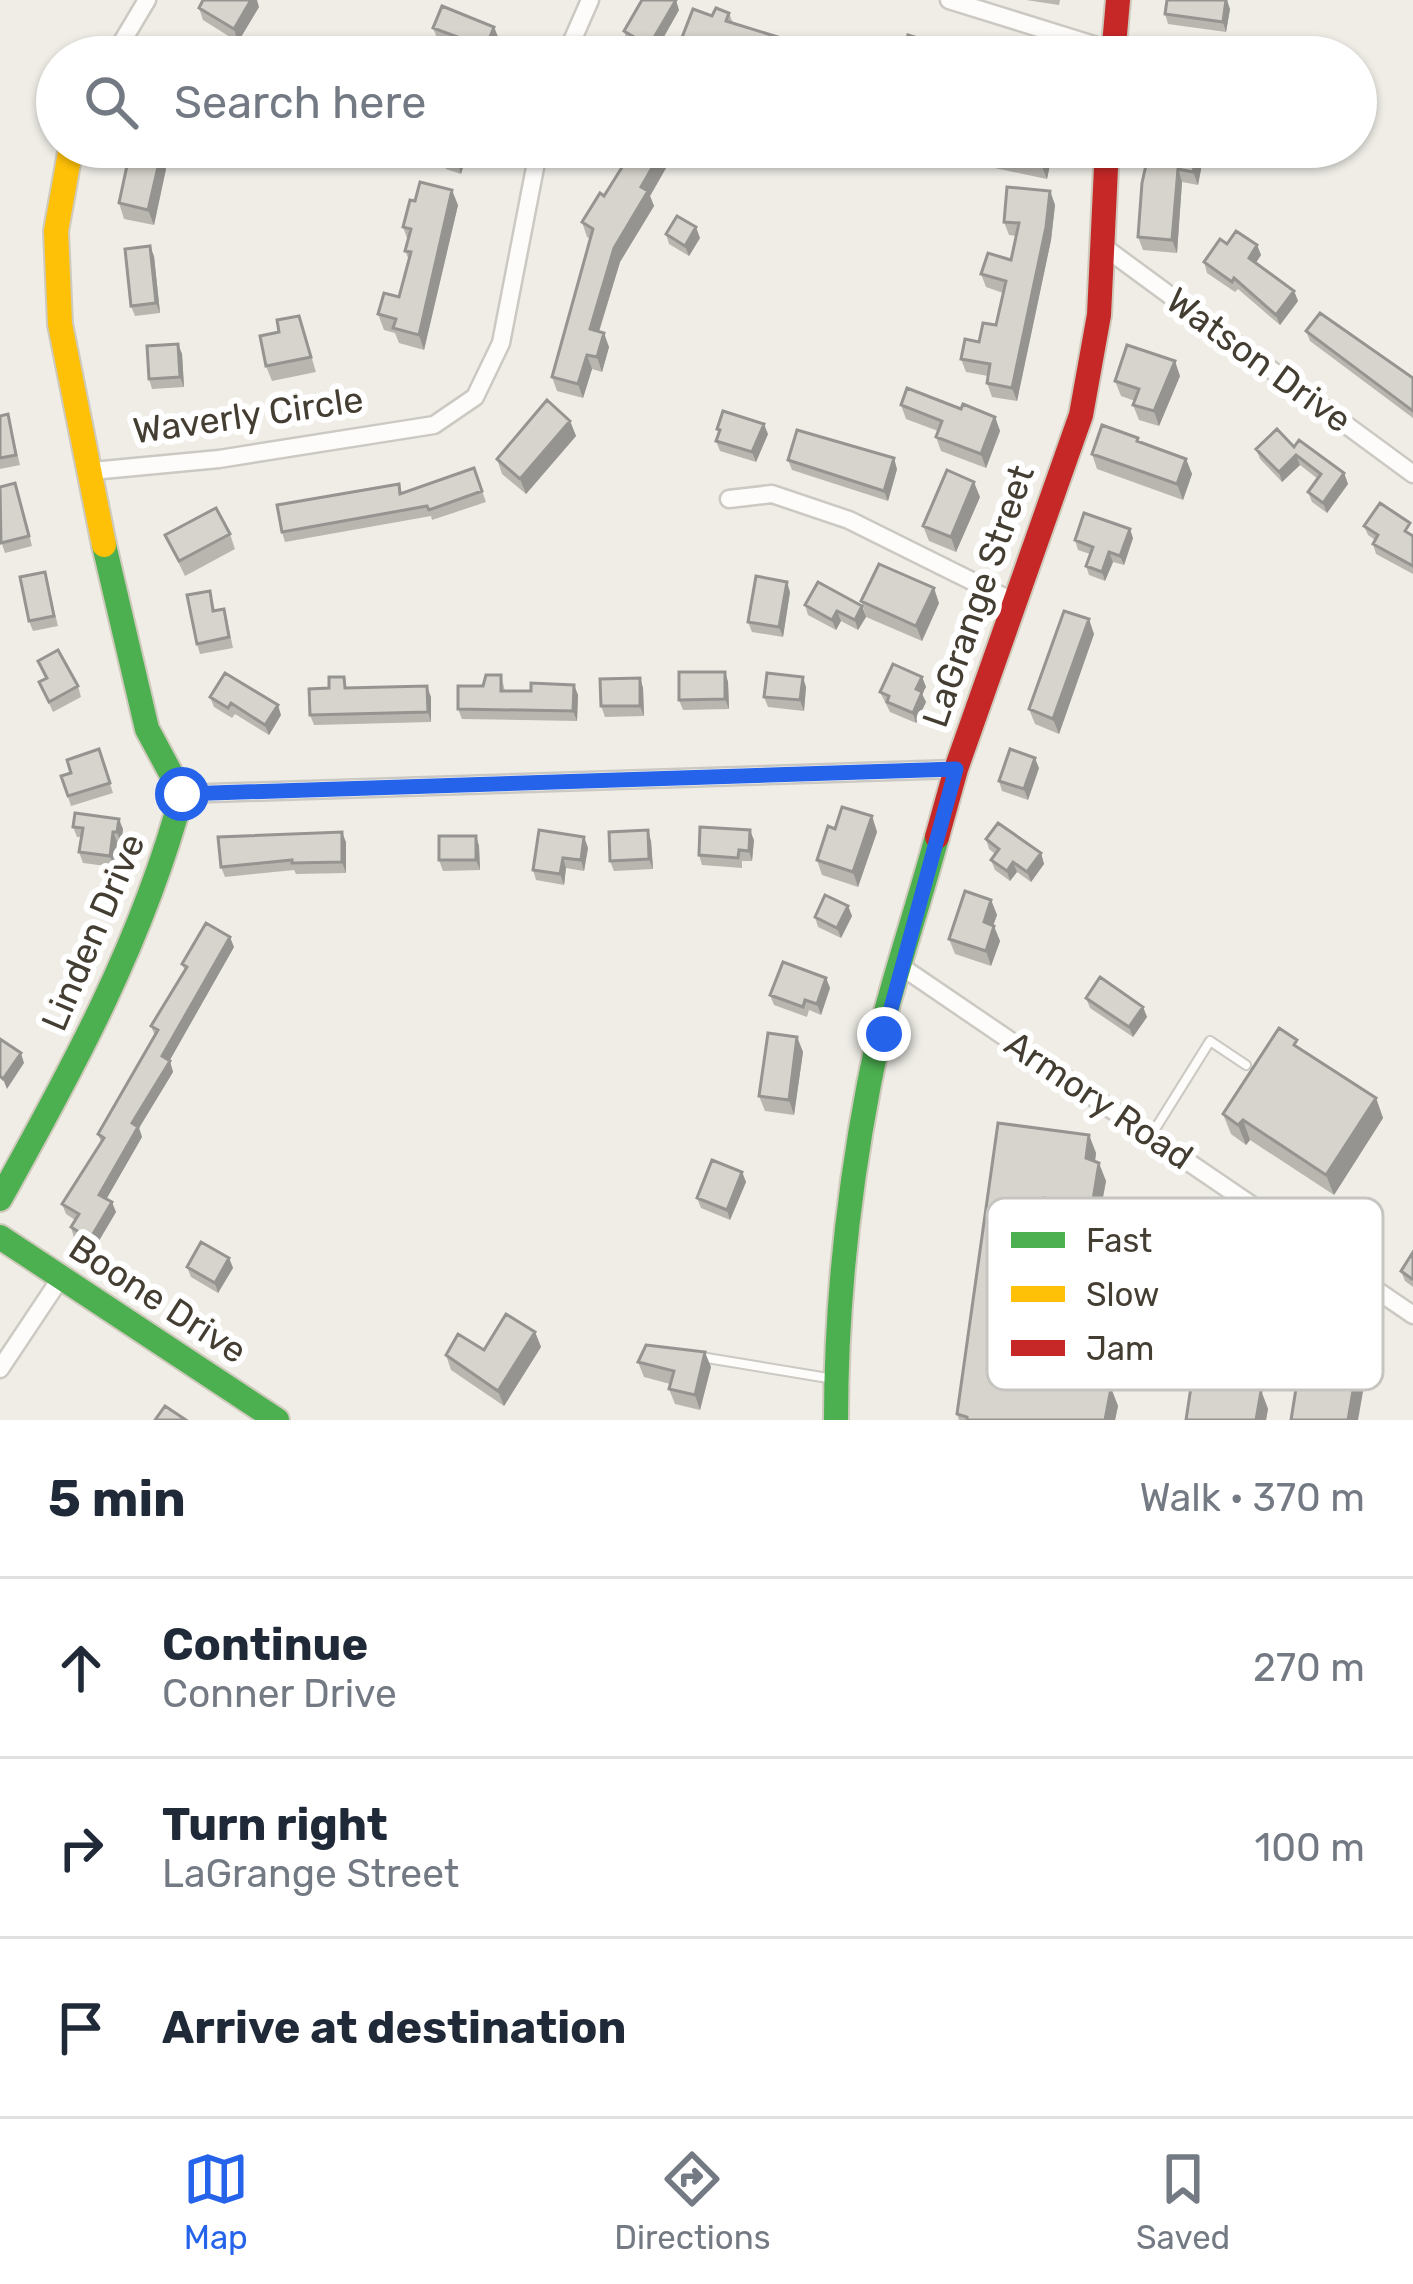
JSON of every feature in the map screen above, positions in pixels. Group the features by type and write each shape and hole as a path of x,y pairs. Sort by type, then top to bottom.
{"street":[{"path":"126,36 147,0"},
{"path":"574,36 590,0"},
{"path":"949,0 1058,36"},
{"path":"1115,36 1118,0"},
{"name":"Waverly Circle","path":"67,168 56,231 60,324 92,471 219,459 434,424 475,397 501,343 535,168"},
{"name":"LaGrange Street","path":"836,1420 851,1199 867,1100 956,769 1081,415 1092,371 1104,247 1106,168"},
{"name":"Watson Drive","path":"1104,247 1413,474"},
{"path":"92,471 119,623 147,729 182,794 956,769"},
{"path":"729,499 772,494 849,520 1014,602"},
{"name":"Linden Drive","path":"0,1199 91,1038 166,863 182,794"},
{"name":"Armory Road","path":"902,967 1243,1198"},
{"name":"Boone Drive","path":"0,1237 277,1420"},
{"path":"0,1369 60,1279"},
{"name":"Armory Road","path":"1383,1294 1413,1315"}],"lane":[{"path":"1151,1135 1210,1041 1246,1065"},
{"path":"689,1355 836,1379"}],"building":[{"path":"203,0 251,0 234,29 199,8"},
{"path":"642,0 676,0 655,36 632,36 624,31"},
{"path":"1167,0 1226,0 1223,22 1165,14"},
{"path":"442,6 494,27 490,36 455,36 433,28"},
{"path":"716,8 729,13 726,21 775,36 683,36 693,9 712,16"},
{"path":"126,168 158,168 148,210 119,203"},
{"path":"622,168 652,168 641,187 648,191 614,248 590,329 604,333 597,357 587,355 578,384 552,377 593,229 582,222 600,193 604,196"},
{"path":"1145,168 1194,168 1193,172 1178,169 1172,240 1138,237"},
{"path":"420,182 452,190 419,335 393,328 396,319 378,314 384,293 399,297 411,252 405,251 411,229 403,227"},
{"path":"1007,187 1050,191 1012,388 987,383 990,364 961,359 965,339 979,342 983,323 996,325 1006,281 981,274 988,253 1011,260 1019,223 1004,222"},
{"path":"677,216 696,227 685,246 666,234"},
{"path":"1236,231 1257,245 1249,258 1294,291 1276,315 1234,278 1232,282 1204,262 1220,239 1227,244"},
{"path":"150,246 156,303 131,306 125,249"},
{"path":"1320,313 1413,378 1413,411 1306,331"},
{"path":"299,316 311,357 266,366 260,336 279,332 277,320"},
{"path":"178,344 180,377 149,379 147,346"},
{"path":"1127,345 1175,361 1154,411 1133,405 1139,389 1115,381"},
{"path":"907,388 995,417 981,454 936,437 942,421 901,405"},
{"path":"547,400 570,421 520,479 497,459"},
{"path":"723,411 764,424 752,452 716,441"},
{"path":"8,414 16,455 0,458 0,416"},
{"path":"1102,425 1186,459 1177,484 1092,454"},
{"path":"1277,429 1294,447 1299,440 1344,473 1323,503 1308,492 1321,474 1296,455 1279,472 1256,449"},
{"path":"797,430 894,458 884,491 788,460"},
{"path":"474,468 482,491 429,510 427,506 282,532 277,505 399,484 400,494"},
{"path":"947,470 974,482 951,537 923,526"},
{"path":"15,483 29,536 1,543 0,487"},
{"path":"1380,503 1410,523 1405,531 1413,536 1413,566 1373,544 1378,535 1364,526"},
{"path":"216,508 230,534 179,561 165,535"},
{"path":"1084,513 1130,529 1120,556 1109,552 1102,572 1086,566 1093,547 1075,540"},
{"path":"879,564 934,588 916,626 861,601"},
{"path":"45,572 54,616 29,621 20,577"},
{"path":"756,576 787,582 779,627 748,622"},
{"path":"818,582 862,606 855,620 837,611 832,620 805,605"},
{"path":"210,591 213,611 224,609 229,637 197,644 187,595"},
{"path":"1064,611 1089,619 1053,719 1029,709"},
{"path":"58,650 78,686 49,702 39,682 47,678 38,661"},
{"path":"893,664 922,677 916,689 922,692 913,713 887,702 889,696 880,692"},
{"path":"679,672 725,672 725,699 679,700"},
{"path":"225,673 278,705 265,725 231,703 228,708 210,697"},
{"path":"767,673 803,677 800,700 764,697"},
{"path":"486,675 501,675 501,691 531,691 531,683 574,685 573,711 458,709 458,686 483,686"},
{"path":"329,677 344,677 345,688 427,686 428,712 310,715 309,689 329,688"},
{"path":"640,678 640,706 601,706 600,679"},
{"path":"99,749 110,783 68,796 61,776 71,773 67,760"},
{"path":"1010,749 1035,758 1024,789 999,781"},
{"path":"842,807 872,816 853,872 817,860 828,826 835,829"},
{"path":"75,813 119,819 110,856 79,852 83,828 73,827"},
{"path":"998,823 1041,853 1027,872 1013,862 1007,871 991,860 999,849 986,839"},
{"path":"700,827 750,830 749,851 739,850 738,858 699,855"},
{"path":"539,830 584,837 581,860 563,858 560,874 533,870"},
{"path":"648,830 649,859 610,861 609,832"},
{"path":"342,832 342,862 292,860 221,867 218,837"},
{"path":"439,836 476,836 476,860 439,860"},
{"path":"965,891 991,900 984,922 994,926 986,951 949,939"},
{"path":"825,895 848,906 837,928 815,917"},
{"path":"206,923 230,937 162,1056 170,1061 132,1123 138,1127 99,1195 112,1202 90,1239 71,1227 79,1214 62,1204 104,1138 98,1134 158,1030 151,1026 187,967 182,964"},
{"path":"783,962 826,978 817,1004 805,1000 803,1007 770,995"},
{"path":"1100,977 1143,1007 1129,1027 1086,998"},
{"path":"1279,1028 1297,1040 1294,1045 1376,1098 1326,1175 1243,1120 1238,1125 1223,1114"},
{"path":"768,1033 797,1037 789,1100 759,1096"},
{"path":"0,1039 21,1053 3,1079 0,1076"},
{"path":"998,1123 1089,1135 1086,1158 1099,1163 1093,1198 987,1198"},
{"path":"712,1160 742,1172 727,1210 697,1198"},
{"path":"987,1201 987,1390 1111,1390 1105,1420 967,1420 957,1414"},
{"path":"201,1242 229,1258 215,1283 187,1267"},
{"path":"1413,1252 1413,1278 1412,1279 1401,1271"},
{"path":"506,1314 535,1332 498,1391 446,1355 458,1334 484,1350"},
{"path":"646,1345 705,1352 695,1395 669,1389 674,1371 638,1362"},
{"path":"1191,1390 1261,1391 1256,1420 1186,1420"},
{"path":"1296,1390 1353,1390 1348,1420 1291,1420"},
{"path":"165,1406 186,1420 155,1420"}],"traffic: fast":[{"path":"0,1199 127,952 182,794 147,729 104,545"},
{"path":"836,1420 849,1209 869,1084 937,837"},
{"path":"0,1237 277,1420"}],"traffic: slow":[{"path":"67,168 56,231 60,324 104,545"}],"traffic: jam":[{"path":"1115,36 1118,0"},
{"path":"937,837 956,769 1081,415 1099,315 1106,168"}],"route":[{"path":"182,794 956,769 884,1034"}]}
